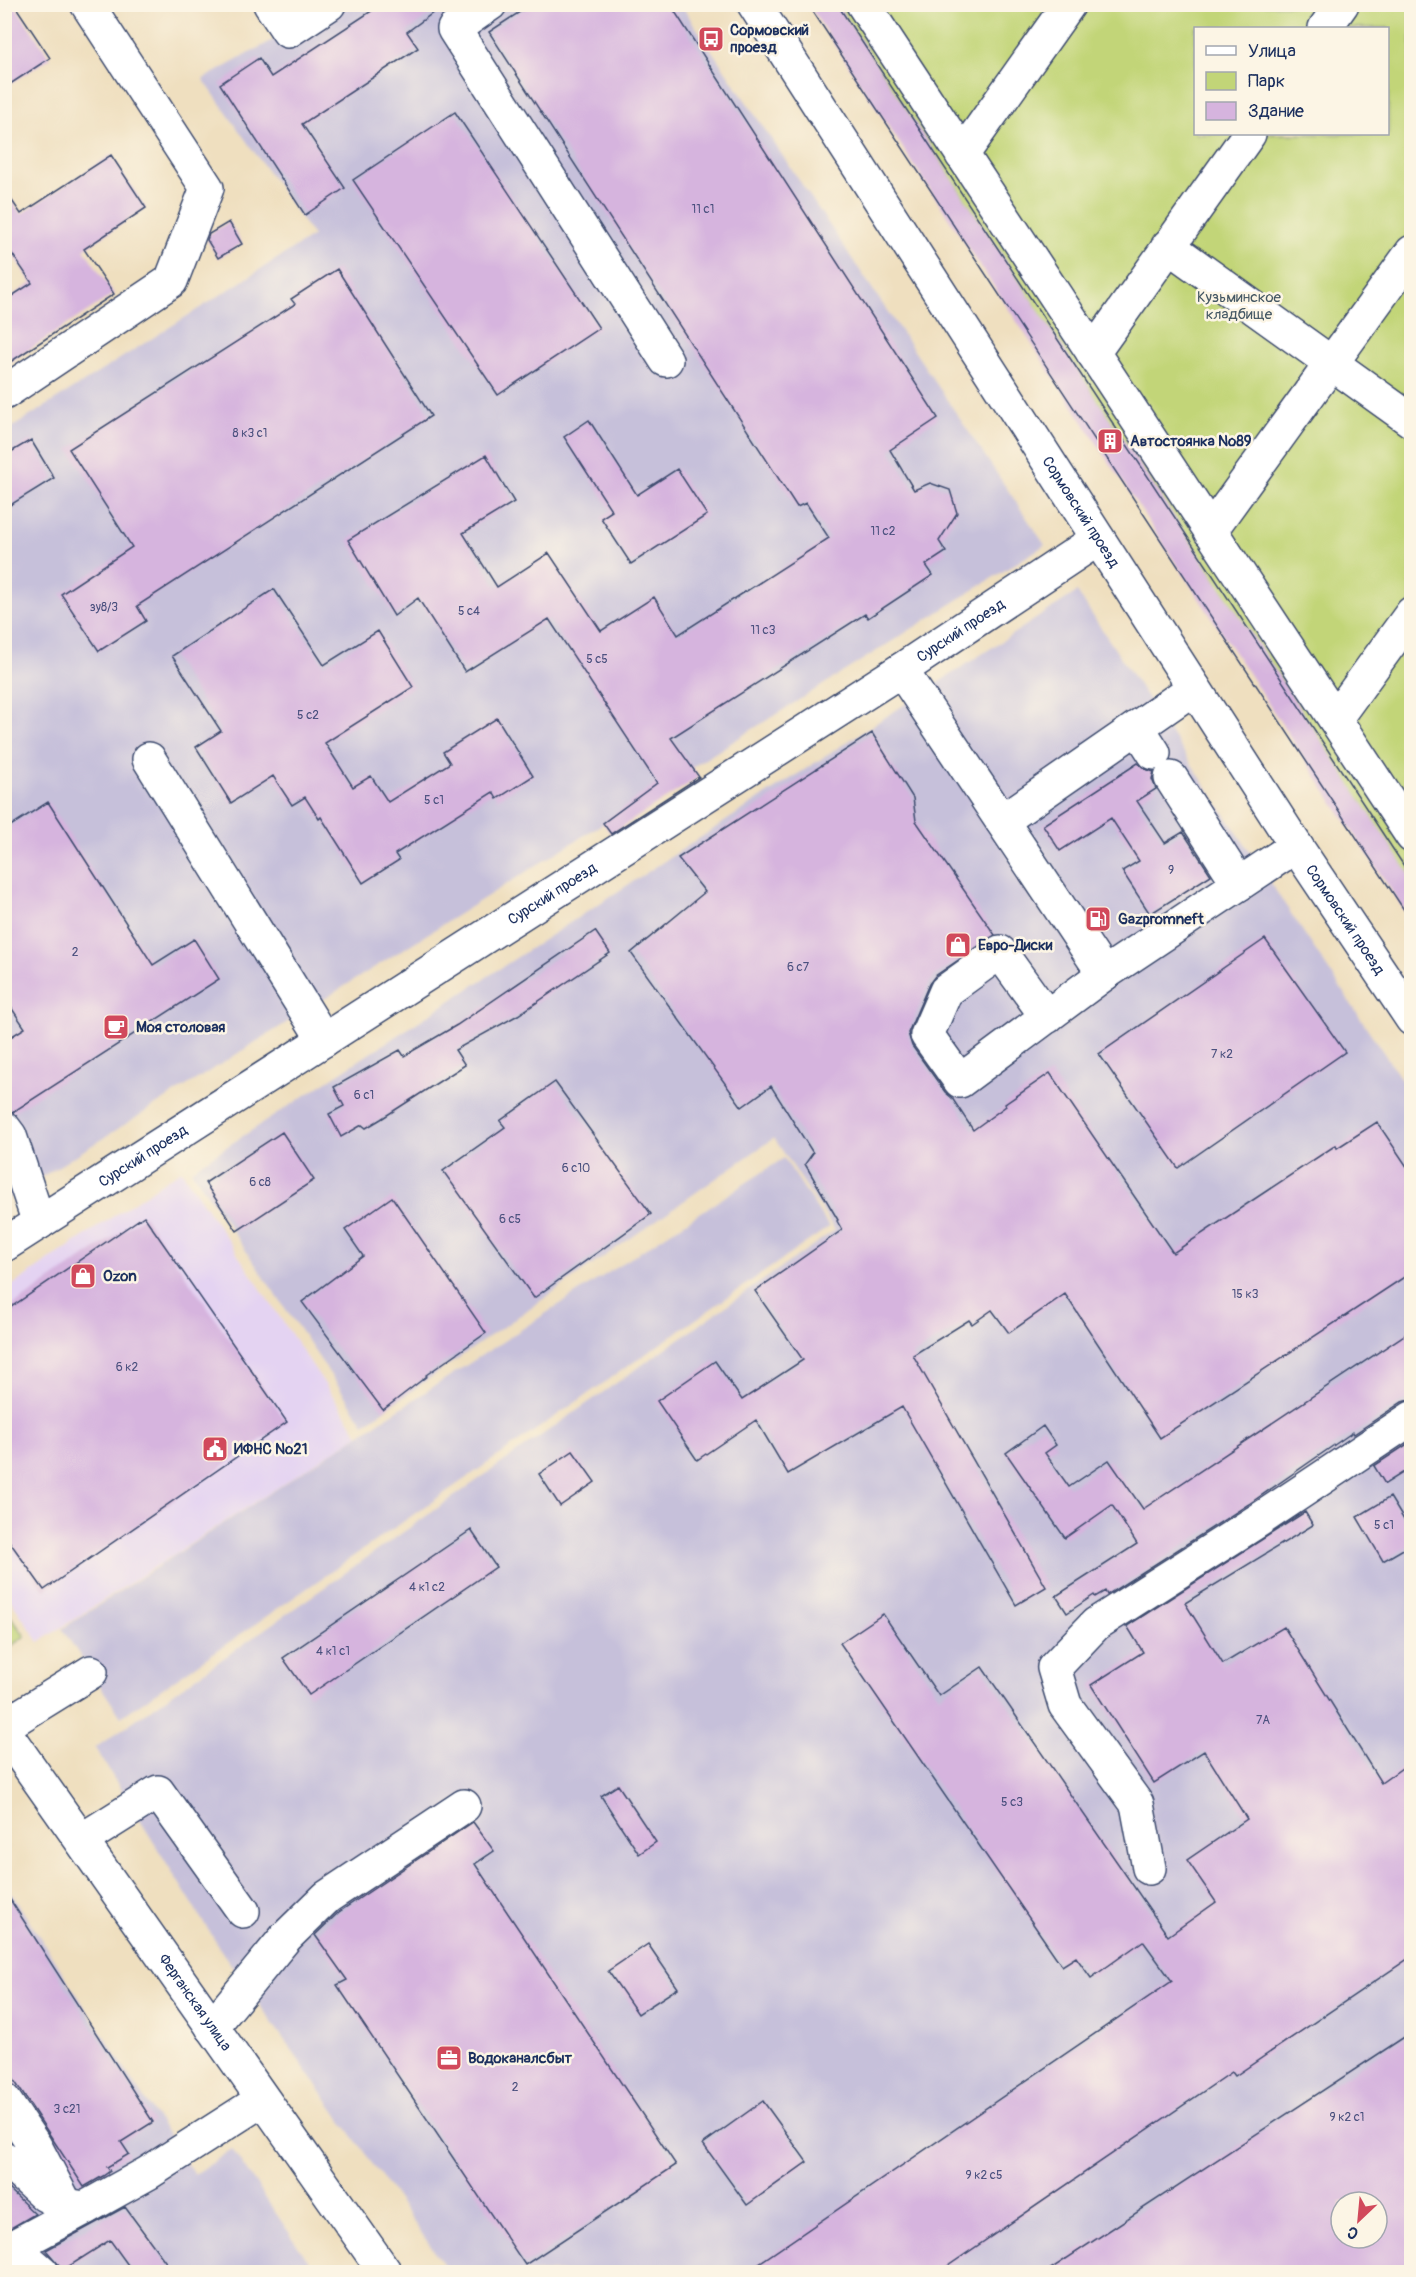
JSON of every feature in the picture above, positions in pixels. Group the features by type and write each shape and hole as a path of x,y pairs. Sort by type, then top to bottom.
{"street":[{"path":"4,393 171,281 207,188 87,4"},
{"path":"270,4 288,31 328,4"},
{"path":"490,4 454,29 666,360"},
{"name":"Сормовский проезд","path":"754,4 1296,846 1412,1019"},
{"path":"863,4 1412,836"},
{"path":"962,154 1069,4"},
{"path":"1326,27 1342,4"},
{"path":"1093,353 1248,135"},
{"path":"1168,246 1412,421"},
{"path":"1210,531 1412,252"},
{"name":"Сурский проезд","path":"5,1244 901,670 1098,539"},
{"path":"1335,719 1412,613"},
{"path":"901,670 1104,974"},
{"path":"1002,821 1155,753 1194,688"},
{"path":"1155,753 1239,884"},
{"path":"149,759 324,1040"},
{"path":"1047,1017 1104,974 1296,846"},
{"path":"4,1128 10,1136 39,1223"},
{"path":"1149,1868 1137,1804 1065,1705 1054,1668 1096,1624 1259,1520 1412,1418"},
{"path":"4,1728 91,1672"},
{"name":"Ферганская улица","path":"4,1728 262,2100 385,2272"},
{"path":"82,1840 158,1792 243,1911"},
{"path":"212,2027 286,1937 327,1897 464,1806"},
{"path":"4,2100 75,2206"},
{"path":"42,2272 27,2259 11,2251 75,2206 148,2173 262,2100"},
{"path":"4,2158 45,2195 75,2206"}],"shaded area":[{"path":"336,5 681,5 1045,545 5,1200 5,432 313,236 203,79"},
{"path":"1077,592 1411,1094 1411,2272 449,2272 222,1952 95,1748 835,1230 774,1138 364,1424 191,1170"},
{"path":"784,1158 829,1227 121,1717 62,1629"},
{"path":"181,1170 359,1435 39,1642 5,1592 4,1291"},
{"path":"4,1882 194,2175 232,2149 316,2272 5,2272"}],"green space":[{"name":"Кузьминское кладбище","path":"837,5 1411,5 1411,878"},
{"path":"4,1608 25,1636 5,1650 4,1650"}],"building":[{"path":"4,4 14,4 50,58 4,88"},
{"path":"382,4 445,4 407,32 418,48 302,124 345,188 305,215 220,84 259,58 271,77"},
{"path":"532,4 670,4 938,418 890,450 914,490 930,483 950,490 957,513 939,541 946,552 926,565 933,575 868,618 865,614 671,738 699,777 611,834 603,823 657,783 549,619 465,672 418,598 394,616 348,540 486,455 514,502 463,533 497,587 549,553 601,631 654,597 678,635 829,538 806,503 797,507 489,32"},
{"name":"Автостоянка №89","path":"808,4 837,4 1412,878 1412,922"},
{"path":"455,112 599,328 498,395 353,180"},
{"path":"111,155 146,208 84,249 114,294 4,366 4,301 32,283 4,242 4,189 21,214"},
{"path":"229,222 242,244 218,258 207,240 209,234"},
{"path":"337,269 431,416 137,606 146,621 99,651 61,594 132,547 69,449 295,304 291,299"},
{"path":"589,420 637,495 677,469 707,515 631,564 601,518 612,511 564,437"},
{"path":"31,440 54,478 4,509 4,456"},
{"path":"274,589 324,665 378,631 413,687 325,743 353,787 371,776 388,802 450,763 443,752 497,718 533,776 497,799 493,792 395,854 399,860 363,883 321,817 319,819 305,797 292,805 273,776 231,803 196,747 221,731 172,656"},
{"path":"872,733 913,798 916,821 995,935 935,976 929,984 908,1033 912,1046 945,1092 952,1098 973,1130 1006,1106 1005,1104 1050,1073 1173,1253 1336,1145 1337,1148 1377,1122 1412,1174 1412,1272 1160,1438 1065,1294 1009,1333 992,1310 972,1324 969,1320 913,1355 1046,1587 1016,1605 902,1407 788,1474 756,1420 697,1460 657,1401 715,1361 742,1400 803,1360 755,1291 842,1230 805,1164 813,1153 771,1086 742,1107 631,953 705,892 678,858"},
{"path":"1138,763 1154,772 1152,779 1156,789 1137,801 1165,843 1183,832 1211,875 1150,914 1122,871 1139,861 1111,818 1060,851 1043,825"},
{"path":"48,802 153,965 194,939 219,979 13,1112 4,1110 4,1041 25,1028 4,997 4,830"},
{"path":"595,931 610,953 518,1015 455,1050 465,1065 366,1128 362,1125 341,1137 329,1114 344,1106 334,1087 400,1050 404,1056 457,1025"},
{"path":"1265,939 1345,1052 1178,1168 1099,1054"},
{"path":"555,1082 651,1214 534,1298 443,1171 505,1127 500,1121"},
{"path":"282,1132 314,1180 237,1231 205,1183"},
{"path":"392,1197 486,1333 426,1375 383,1410 302,1302 363,1256 345,1230"},
{"path":"144,1216 287,1422 44,1590 4,1534 4,1312"},
{"path":"1412,1330 1412,1399 1402,1402 1354,1434 1353,1432 1249,1504 1107,1595 1105,1591 1095,1597 1094,1595 1067,1613 1056,1596 1137,1544 1112,1505 1065,1538 1006,1453 1043,1426 1056,1445 1045,1453 1069,1487 1109,1460 1143,1509"},
{"path":"1412,1441 1412,1467 1385,1484 1374,1466"},
{"path":"573,1451 595,1482 560,1506 539,1474"},
{"path":"1390,1497 1412,1533 1412,1544 1383,1561 1357,1517"},
{"path":"1305,1512 1313,1525 1185,1603 1223,1664 1284,1627 1381,1783 1412,1761 1412,1956 1235,2076 1232,2072 939,2272 746,2272 1172,1981 1143,1941 1091,1978 1076,1957 1062,1966 840,1643 883,1614 939,1696 982,1667 1168,1936 1216,1902 1187,1860 1247,1819 1204,1751 1154,1783 1091,1685 1143,1652 1127,1626"},
{"path":"471,1530 496,1567 309,1695 283,1658"},
{"path":"618,1785 656,1842 639,1854 601,1796"},
{"path":"473,1822 494,1851 475,1864 676,2165 525,2265 337,1985 347,1980 315,1935 339,1912"},
{"path":"4,1890 153,2122 121,2142 129,2154 107,2167 110,2171 84,2187 4,2065"},
{"path":"648,1944 678,1988 638,2014 608,1971"},
{"path":"1412,2032 1412,2272 1046,2272"},
{"path":"763,2101 807,2162 747,2205 703,2144"},
{"path":"4,2184 35,2214 4,2232"},
{"path":"125,2207 173,2272 133,2272 110,2240 60,2272 59,2265 46,2250"}],"place":[{"name":"Сормовский проезд","path":"711,39"},
{"name":"Автостоянка №89","path":"1110,441"},
{"name":"Gazpromneft","path":"1098,919"},
{"name":"Евро-Диски","path":"958,945"},
{"name":"Моя столовая","path":"116,1027"},
{"name":"Ozon","path":"83,1276"},
{"name":"ИФНС №21","path":"215,1449"},
{"name":"Водоканалсбыт","path":"449,2058"}]}
